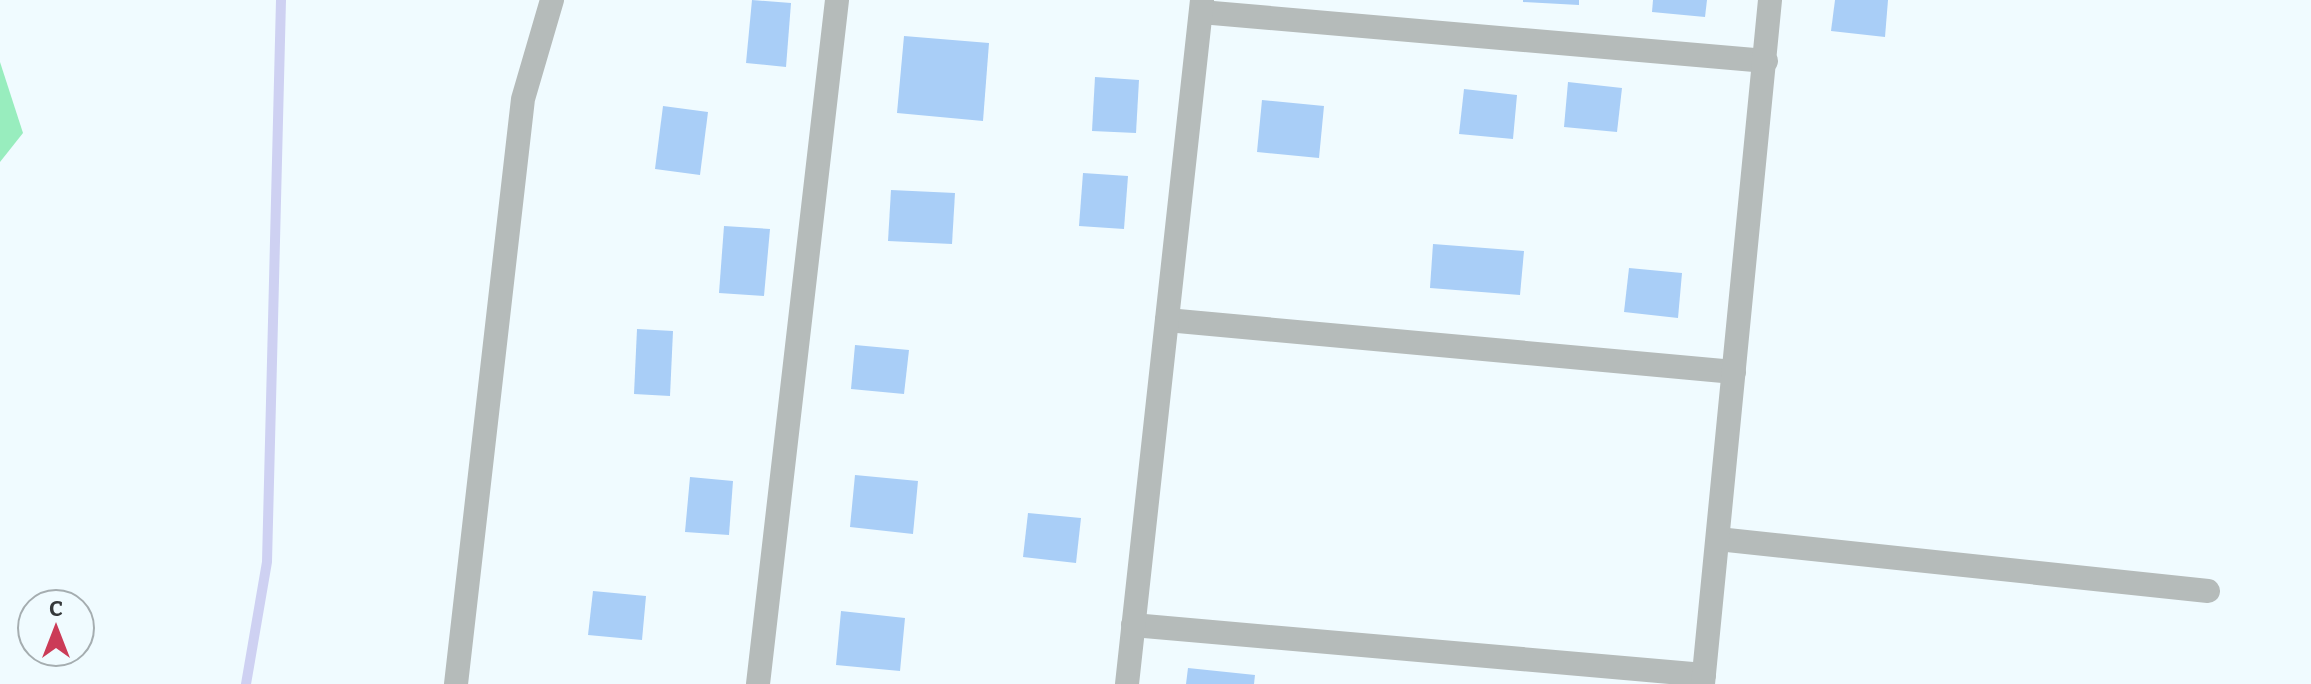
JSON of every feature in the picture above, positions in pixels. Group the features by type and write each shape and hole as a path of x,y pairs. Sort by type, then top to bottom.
{"street":[{"path":"456,684 523,99 552,0"},
{"path":"758,684 837,0"},
{"path":"1133,625 1703,680 1770,0"},
{"path":"1127,684 1202,6 1766,61"},
{"path":"1167,320 1734,372"},
{"path":"1718,539 2208,591"}],"green space":[{"path":"0,62 23,133 0,162"}],"building":[{"path":"752,0 791,3 786,67 746,63"},
{"path":"1579,0 1579,5 1523,2"},
{"path":"1653,0 1707,0 1705,17 1652,12"},
{"path":"1835,0 1888,0 1885,37 1831,31"},
{"path":"904,36 989,43 983,121 897,113"},
{"path":"1095,77 1139,80 1136,133 1092,131"},
{"path":"1568,82 1622,88 1617,132 1564,127"},
{"path":"1464,89 1517,95 1513,139 1459,134"},
{"path":"1262,100 1324,106 1319,158 1257,152"},
{"path":"663,106 708,112 700,175 655,169"},
{"path":"1083,173 1128,176 1124,229 1079,226"},
{"path":"891,190 955,193 952,244 888,241"},
{"path":"724,226 770,229 764,296 719,293"},
{"path":"1433,244 1524,251 1520,295 1430,288"},
{"path":"1629,268 1682,273 1678,318 1624,312"},
{"path":"637,329 673,331 670,396 634,394"},
{"path":"855,345 909,350 904,394 851,389"},
{"path":"855,475 918,481 913,534 850,527"},
{"path":"690,477 733,481 729,535 685,532"},
{"path":"1028,513 1081,518 1076,563 1023,557"},
{"path":"593,591 646,596 642,640 588,635"},
{"path":"841,611 905,618 900,671 836,665"},
{"path":"1188,668 1255,675 1254,684 1186,684"}],"waterway":[{"path":"246,684 267,562 281,0"}]}
